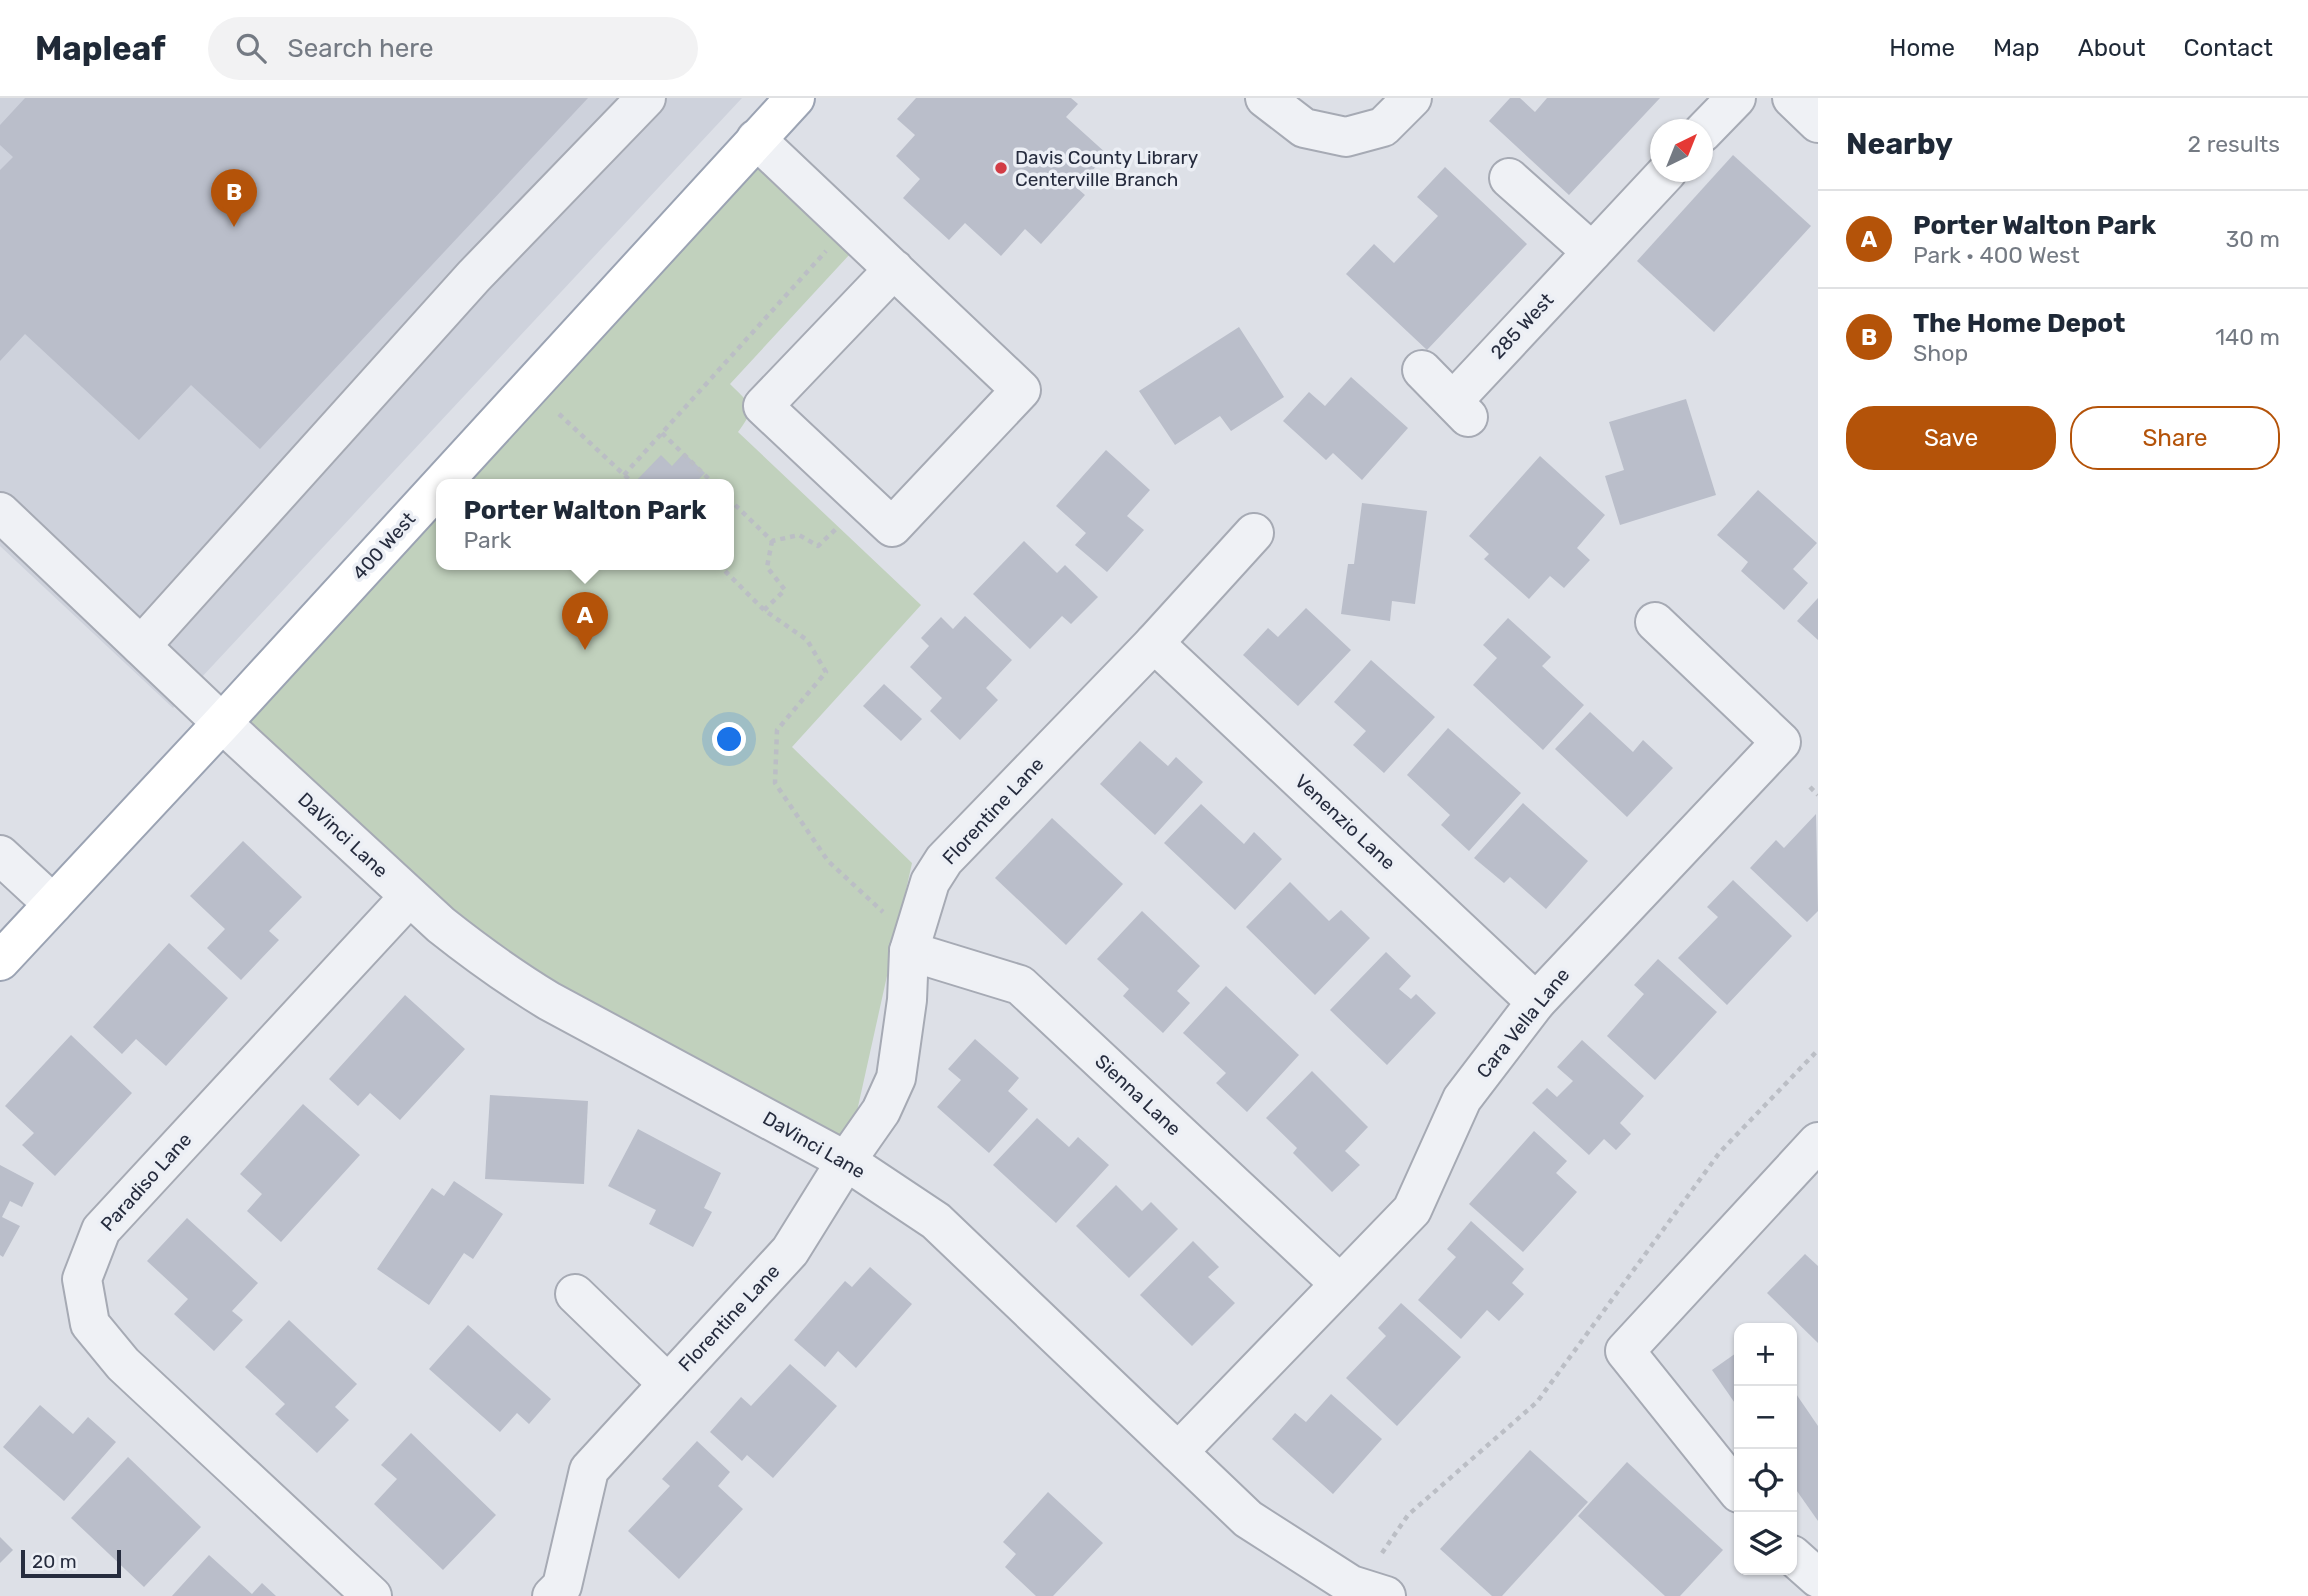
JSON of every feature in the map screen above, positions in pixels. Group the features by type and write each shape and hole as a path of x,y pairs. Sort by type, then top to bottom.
{"main road":[{"name":"400 West","path":"445,479 795,98"},
{"name":"400 West","path":"0,961 436,489"}],"street":[{"path":"141,646 474,276 646,98"},
{"path":"1265,98 1304,128 1346,137 1383,127 1412,98"},
{"path":"1713,122 1735,98"},
{"path":"1792,98 1818,123"},
{"path":"756,139 894,269 1021,390 892,527 763,406 894,269"},
{"path":"1509,178 1592,252"},
{"name":"285 West","path":"1422,370 1460,409 1592,252 1658,182"},
{"name":"DaVinci Lane","path":"0,512 409,897 471,949 530,990 846,1161 936,1221 1248,1519 1351,1585 1384,1595"},
{"name":"Florentine Lane","path":"552,1596 562,1586 589,1470 790,1251 881,1111 896,1078 907,1000 909,951 930,882 944,860 1154,643 1254,533"},
{"name":"Cara Vella Lane","path":"1178,1452 1412,1210 1462,1098 1536,1002 1781,742 1655,622"},
{"name":"Venenzio Lane","path":"1154,643 1536,1002"},
{"path":"0,855 53,904"},
{"name":"Paradiso Lane","path":"372,1596 123,1364 90,1324 82,1279 101,1230 409,897"},
{"name":"Sienna Lane","path":"909,951 1020,985 1340,1284"},
{"path":"1734,1487 1625,1351 1818,1144"},
{"path":"575,1294 668,1384"},
{"path":"1797,1559 1818,1578"}],"path":[{"path":"624,475 827,250"},
{"path":"559,414 628,479"},
{"path":"662,433 709,479"},
{"path":"734,503 772,541"},
{"path":"772,541 799,535 818,546 838,527"},
{"path":"764,610 785,590 767,567 772,541"},
{"path":"724,570 764,610 807,640 826,672 777,730 775,783 828,861 886,915"},
{"path":"1810,787 1818,795"},
{"path":"1382,1553 1408,1515 1537,1402 1720,1152 1818,1050"}],"shaded area":[{"path":"0,98 742,98 173,708 0,546"}],"green space":[{"path":"743,152 850,254 730,384 747,402 750,411 738,432 921,605 792,747 912,863 846,1161 549,1001 222,723 436,488 436,570 734,570 734,479 445,479"}],"building":[{"path":"25,98 588,98 260,449 191,385 139,440 25,334 0,361 0,170 13,157 0,145 0,125"},
{"name":"Davis County Library Centerville Branch","path":"916,98 1071,98 1078,104 1066,117 1107,154 1077,188 1085,195 1041,244 1025,229 1001,256 965,223 949,240 903,198 920,179 896,156 915,135 897,119"},
{"path":"1510,98 1520,98 1535,112 1547,98 1660,98 1569,195 1489,121"},
{"path":"1733,155 1811,226 1714,332 1637,261 1709,182 1713,182 1713,177"},
{"path":"1445,167 1527,244 1427,350 1346,274 1374,244 1394,263 1438,216 1417,197"},
{"path":"1239,327 1284,397 1231,431 1220,416 1175,445 1139,391"},
{"path":"1351,377 1408,428 1362,480 1333,453 1326,460 1283,421 1309,392 1325,406"},
{"path":"1686,399 1716,495 1620,525 1605,476 1624,470 1609,422"},
{"path":"1106,450 1150,490 1127,516 1144,530 1107,572 1075,545 1086,533 1056,506"},
{"path":"684,453 705,473 699,479 638,479 661,455 672,466"},
{"path":"1540,456 1605,515 1577,548 1590,560 1564,588 1550,576 1529,599 1484,559 1489,554 1469,536"},
{"path":"1758,490 1817,543 1793,569 1808,583 1784,610 1741,571 1748,562 1717,535"},
{"path":"1362,503 1427,511 1415,604 1392,601 1390,621 1341,614 1348,564 1354,564"},
{"path":"1024,541 1057,573 1065,565 1098,597 1071,624 1062,616 1030,649 973,594"},
{"path":"1818,598 1818,640 1797,621"},
{"path":"1306,608 1351,650 1298,706 1243,655 1268,628 1278,637"},
{"path":"965,616 1012,660 986,688 998,700 960,740 930,711 942,698 910,667 929,646 921,638 941,617 953,629"},
{"path":"1508,618 1551,657 1542,666 1584,705 1543,750 1473,685 1497,658 1483,645"},
{"path":"1371,660 1435,717 1384,773 1353,745 1366,731 1334,702"},
{"path":"884,684 922,719 901,741 863,706"},
{"path":"1590,712 1633,752 1643,740 1673,768 1627,817 1555,749"},
{"path":"1448,728 1521,793 1469,851 1441,825 1450,815 1407,775"},
{"path":"1140,741 1168,766 1176,757 1203,782 1155,835 1100,784"},
{"path":"1523,803 1588,861 1546,909 1510,877 1504,883 1474,858"},
{"path":"1201,804 1244,844 1254,832 1282,859 1235,910 1164,843"},
{"path":"1816,814 1818,911 1807,922 1750,868 1776,840 1784,848"},
{"path":"1052,818 1123,884 1066,945 995,878"},
{"path":"243,841 302,897 269,931 279,940 241,980 207,948 225,929 190,896"},
{"path":"1733,880 1792,936 1727,1005 1678,958 1718,917 1707,907"},
{"path":"1290,882 1329,921 1341,910 1370,938 1315,995 1246,927"},
{"path":"1142,911 1200,966 1177,991 1190,1003 1163,1033 1123,996 1129,989 1097,959"},
{"path":"169,943 228,998 166,1066 136,1039 122,1054 93,1027"},
{"path":"1386,952 1411,976 1399,989 1411,999 1416,994 1436,1013 1387,1065 1330,1010"},
{"path":"1658,959 1717,1012 1655,1080 1607,1036 1644,994 1634,985"},
{"path":"1226,986 1299,1055 1247,1112 1216,1083 1226,1073 1183,1033"},
{"path":"405,995 465,1049 400,1120 370,1093 358,1106 329,1079"},
{"path":"71,1035 132,1093 55,1176 22,1145 34,1133 5,1106"},
{"path":"975,1039 1019,1078 1008,1091 1028,1109 989,1153 937,1107 961,1080 948,1069"},
{"path":"1582,1040 1644,1096 1620,1123 1631,1134 1616,1150 1604,1139 1589,1155 1532,1103 1547,1088 1557,1097 1573,1081 1557,1067"},
{"path":"1312,1071 1368,1127 1345,1151 1360,1165 1332,1192 1293,1153 1297,1148 1266,1118"},
{"path":"490,1095 588,1101 584,1184 485,1179"},
{"path":"303,1104 360,1155 281,1242 247,1211 262,1194 240,1174"},
{"path":"1037,1118 1069,1147 1078,1137 1109,1165 1056,1223 993,1165"},
{"path":"638,1129 721,1173 704,1208 712,1212 693,1247 649,1224 656,1210 608,1186"},
{"path":"1534,1131 1567,1161 1556,1173 1577,1192 1523,1252 1469,1204"},
{"path":"0,1165 34,1183 22,1207 10,1201 2,1217 20,1226 3,1257 0,1255"},
{"path":"454,1181 503,1214 473,1259 464,1253 429,1305 377,1269 432,1188 444,1196"},
{"path":"1116,1185 1142,1211 1151,1202 1178,1229 1129,1278 1076,1226"},
{"path":"187,1218 258,1283 232,1311 243,1320 214,1351 174,1314 188,1299 147,1261"},
{"path":"1471,1221 1524,1269 1512,1283 1524,1294 1499,1321 1487,1310 1461,1339 1418,1300 1456,1257 1447,1249"},
{"path":"1193,1241 1219,1267 1208,1277 1235,1303 1192,1346 1140,1295"},
{"path":"1805,1254 1818,1266 1818,1343 1767,1293"},
{"path":"870,1267 912,1304 856,1368 838,1351 825,1367 794,1340 845,1281 852,1287"},
{"path":"1401,1303 1461,1357 1397,1426 1346,1378 1386,1336 1378,1328"},
{"path":"289,1320 357,1384 335,1407 349,1420 317,1453 275,1414 285,1404 245,1367"},
{"path":"468,1325 551,1399 529,1424 517,1413 500,1432 429,1369"},
{"path":"1734,1355 1734,1402 1712,1370"},
{"path":"790,1364 837,1406 773,1478 747,1455 742,1461 710,1432 741,1397 751,1406"},
{"path":"1331,1394 1382,1439 1333,1494 1272,1439 1295,1413 1306,1422"},
{"path":"1797,1395 1818,1426 1818,1521 1797,1491"},
{"path":"40,1405 73,1434 88,1417 116,1442 64,1501 3,1447"},
{"path":"411,1433 496,1515 443,1570 374,1504 397,1479 381,1465"},
{"path":"697,1441 730,1472 718,1486 743,1509 679,1579 628,1531 670,1486 662,1479"},
{"path":"1530,1450 1588,1502 1502,1596 1492,1596 1440,1549"},
{"path":"128,1457 201,1527 144,1587 71,1518"},
{"path":"1627,1462 1723,1550 1680,1596 1665,1596 1578,1516"},
{"path":"1048,1492 1103,1543 1053,1596 1036,1596 1005,1567 1016,1554 1003,1542"},
{"path":"0,1537 13,1550 0,1563"},
{"path":"209,1555 252,1594 262,1583 276,1596 172,1596"}],"place":[{"name":"Davis County Library Centerville Branch","path":"1001,168"},
{"name":"The Home Depot","path":"234,227"},
{"name":"Porter Walton Park","path":"585,650"}]}
